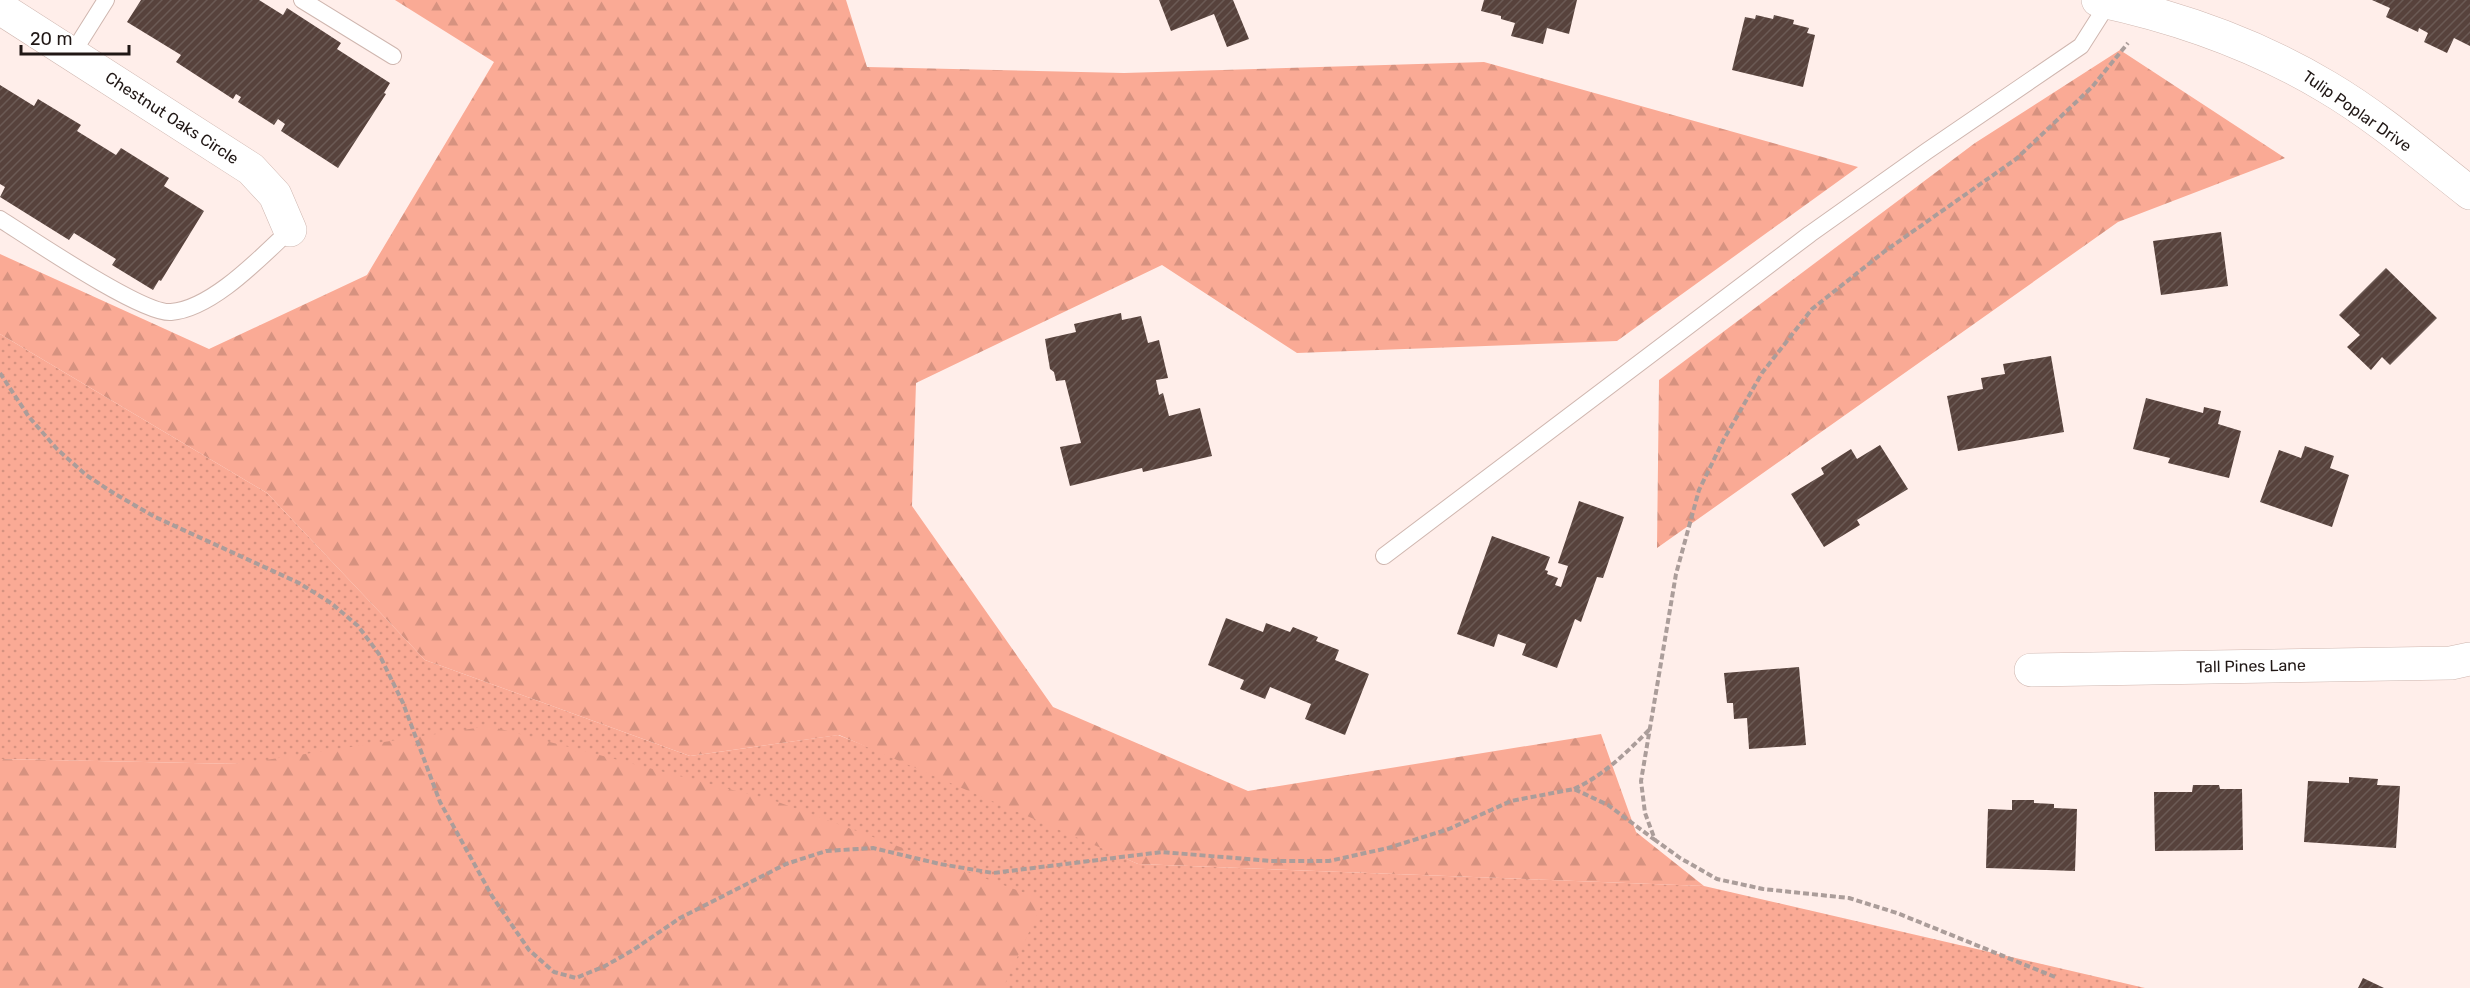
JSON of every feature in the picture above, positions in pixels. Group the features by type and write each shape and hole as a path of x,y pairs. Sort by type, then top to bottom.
{"street":[{"name":"Tulip Poplar Drive","path":"2104,1 2176,20 2237,42 2288,64 2330,88 2368,115 2470,194"},
{"name":"Chestnut Oaks Circle","path":"0,8 251,169 275,195 290,230"},
{"name":"Tall Pines Lane","path":"2031,670 2451,663 2470,659"}],"lane":[{"path":"72,54 106,0"},
{"path":"302,0 393,56"},
{"path":"1384,556 1810,234 2081,46 2104,1"},
{"path":"0,219 139,304 170,312 198,304 237,279 290,230"}],"path":[{"path":"1655,840 1645,813 1641,781 1676,574 1699,490 1724,439 1762,373 1812,309 1885,251 2016,159 2092,87 2151,14"},
{"path":"0,374 29,417 57,449 86,475 156,517 299,583 331,603 358,626 379,654 403,703 440,802 492,896 530,950 554,972 576,978 605,966 680,918 786,864 826,851 873,848 940,864 993,873 1162,852 1270,861 1329,861 1388,848 1449,829 1511,801 1574,789 1592,781 1621,758 1650,729"},
{"path":"1574,789 1608,805 1680,858 1717,879 1763,889 1849,898 1897,913 2055,977"}],"green space":[{"path":"395,0 846,0 867,67 1124,73 1484,62 1858,167 1617,341 1297,353 1162,265 916,383 912,506 1053,707 1248,791 1601,734 1636,832 1704,886 1138,864 839,735 690,756 425,660 267,493 0,334 0,254 209,349 367,275 494,62"},
{"path":"2120,50 2285,158 2118,222 1657,548 1659,380 1975,143"},
{"path":"0,334 267,493 425,660 690,756 838,735 957,782 1138,864 1704,886 2145,988 722,988 240,764 0,759"},
{"path":"489,726 778,802 1044,900 1003,988 0,988 0,759 240,764"}],"building":[{"path":"141,0 259,0 283,15 287,8 341,43 337,49 390,83 384,93 386,94 338,168 281,131 285,124 278,119 274,125 238,102 241,97 236,94 233,99 176,62 181,55 127,22"},
{"path":"1159,0 1233,0 1249,39 1227,47 1214,14 1171,31"},
{"path":"1484,0 1577,0 1569,34 1547,28 1543,44 1511,36 1515,23 1501,19 1501,16 1481,11"},
{"path":"2372,0 2470,0 2470,46 2454,38 2447,53 2424,42 2428,33 2419,28 2418,32 2386,17 2390,8"},
{"path":"1756,15 1773,19 1774,15 1794,20 1793,24 1809,28 1807,33 1815,35 1803,87 1732,70 1745,17 1755,19"},
{"path":"0,85 34,106 38,99 81,125 77,131 116,155 121,148 169,178 164,186 204,211 161,281 159,280 153,290 112,265 116,259 74,233 69,240 0,197 5,187 0,184"},
{"path":"2221,232 2228,286 2161,295 2153,241"},
{"path":"2386,268 2437,318 2390,365 2382,357 2371,370 2347,347 2360,335 2339,315"},
{"path":"1121,313 1122,320 1141,316 1148,343 1159,340 1168,378 1156,380 1159,395 1163,393 1169,416 1200,408 1212,456 1143,472 1142,468 1070,486 1060,447 1081,443 1065,380 1056,381 1054,372 1050,369 1045,339 1076,332 1074,324"},
{"path":"2051,356 2064,432 1958,451 1947,396 1983,389 1981,378 2005,374 2003,364"},
{"path":"2146,398 2203,413 2204,407 2221,411 2218,424 2241,431 2229,478 2168,463 2170,458 2133,449"},
{"path":"1880,445 1908,489 1857,520 1860,525 1824,547 1791,494 1824,474 1821,468 1851,449 1857,459"},
{"path":"2305,446 2334,456 2330,468 2349,475 2332,527 2260,502 2279,450 2301,458"},
{"path":"1579,501 1624,517 1603,578 1597,577 1581,622 1575,619 1557,668 1522,655 1526,644 1498,634 1494,647 1457,634 1492,536 1550,557 1545,570 1548,571 1547,574 1558,578 1555,585 1561,587 1568,566 1558,563"},
{"path":"1226,618 1263,632 1266,623 1290,632 1293,627 1318,637 1316,641 1339,650 1335,660 1369,674 1345,735 1305,719 1311,704 1270,687 1265,699 1240,689 1244,680 1208,665"},
{"path":"1799,667 1806,745 1749,749 1747,718 1734,719 1733,703 1727,703 1724,673"},
{"path":"2349,777 2378,779 2377,785 2400,786 2396,848 2304,842 2308,781 2349,783"},
{"path":"2193,785 2219,785 2220,789 2242,789 2243,850 2155,851 2154,792 2192,792"},
{"path":"2012,800 2034,800 2034,803 2054,804 2054,808 2077,809 2075,871 1986,868 1988,809 2012,810"},
{"path":"2363,978 2384,988 2358,988"}]}
